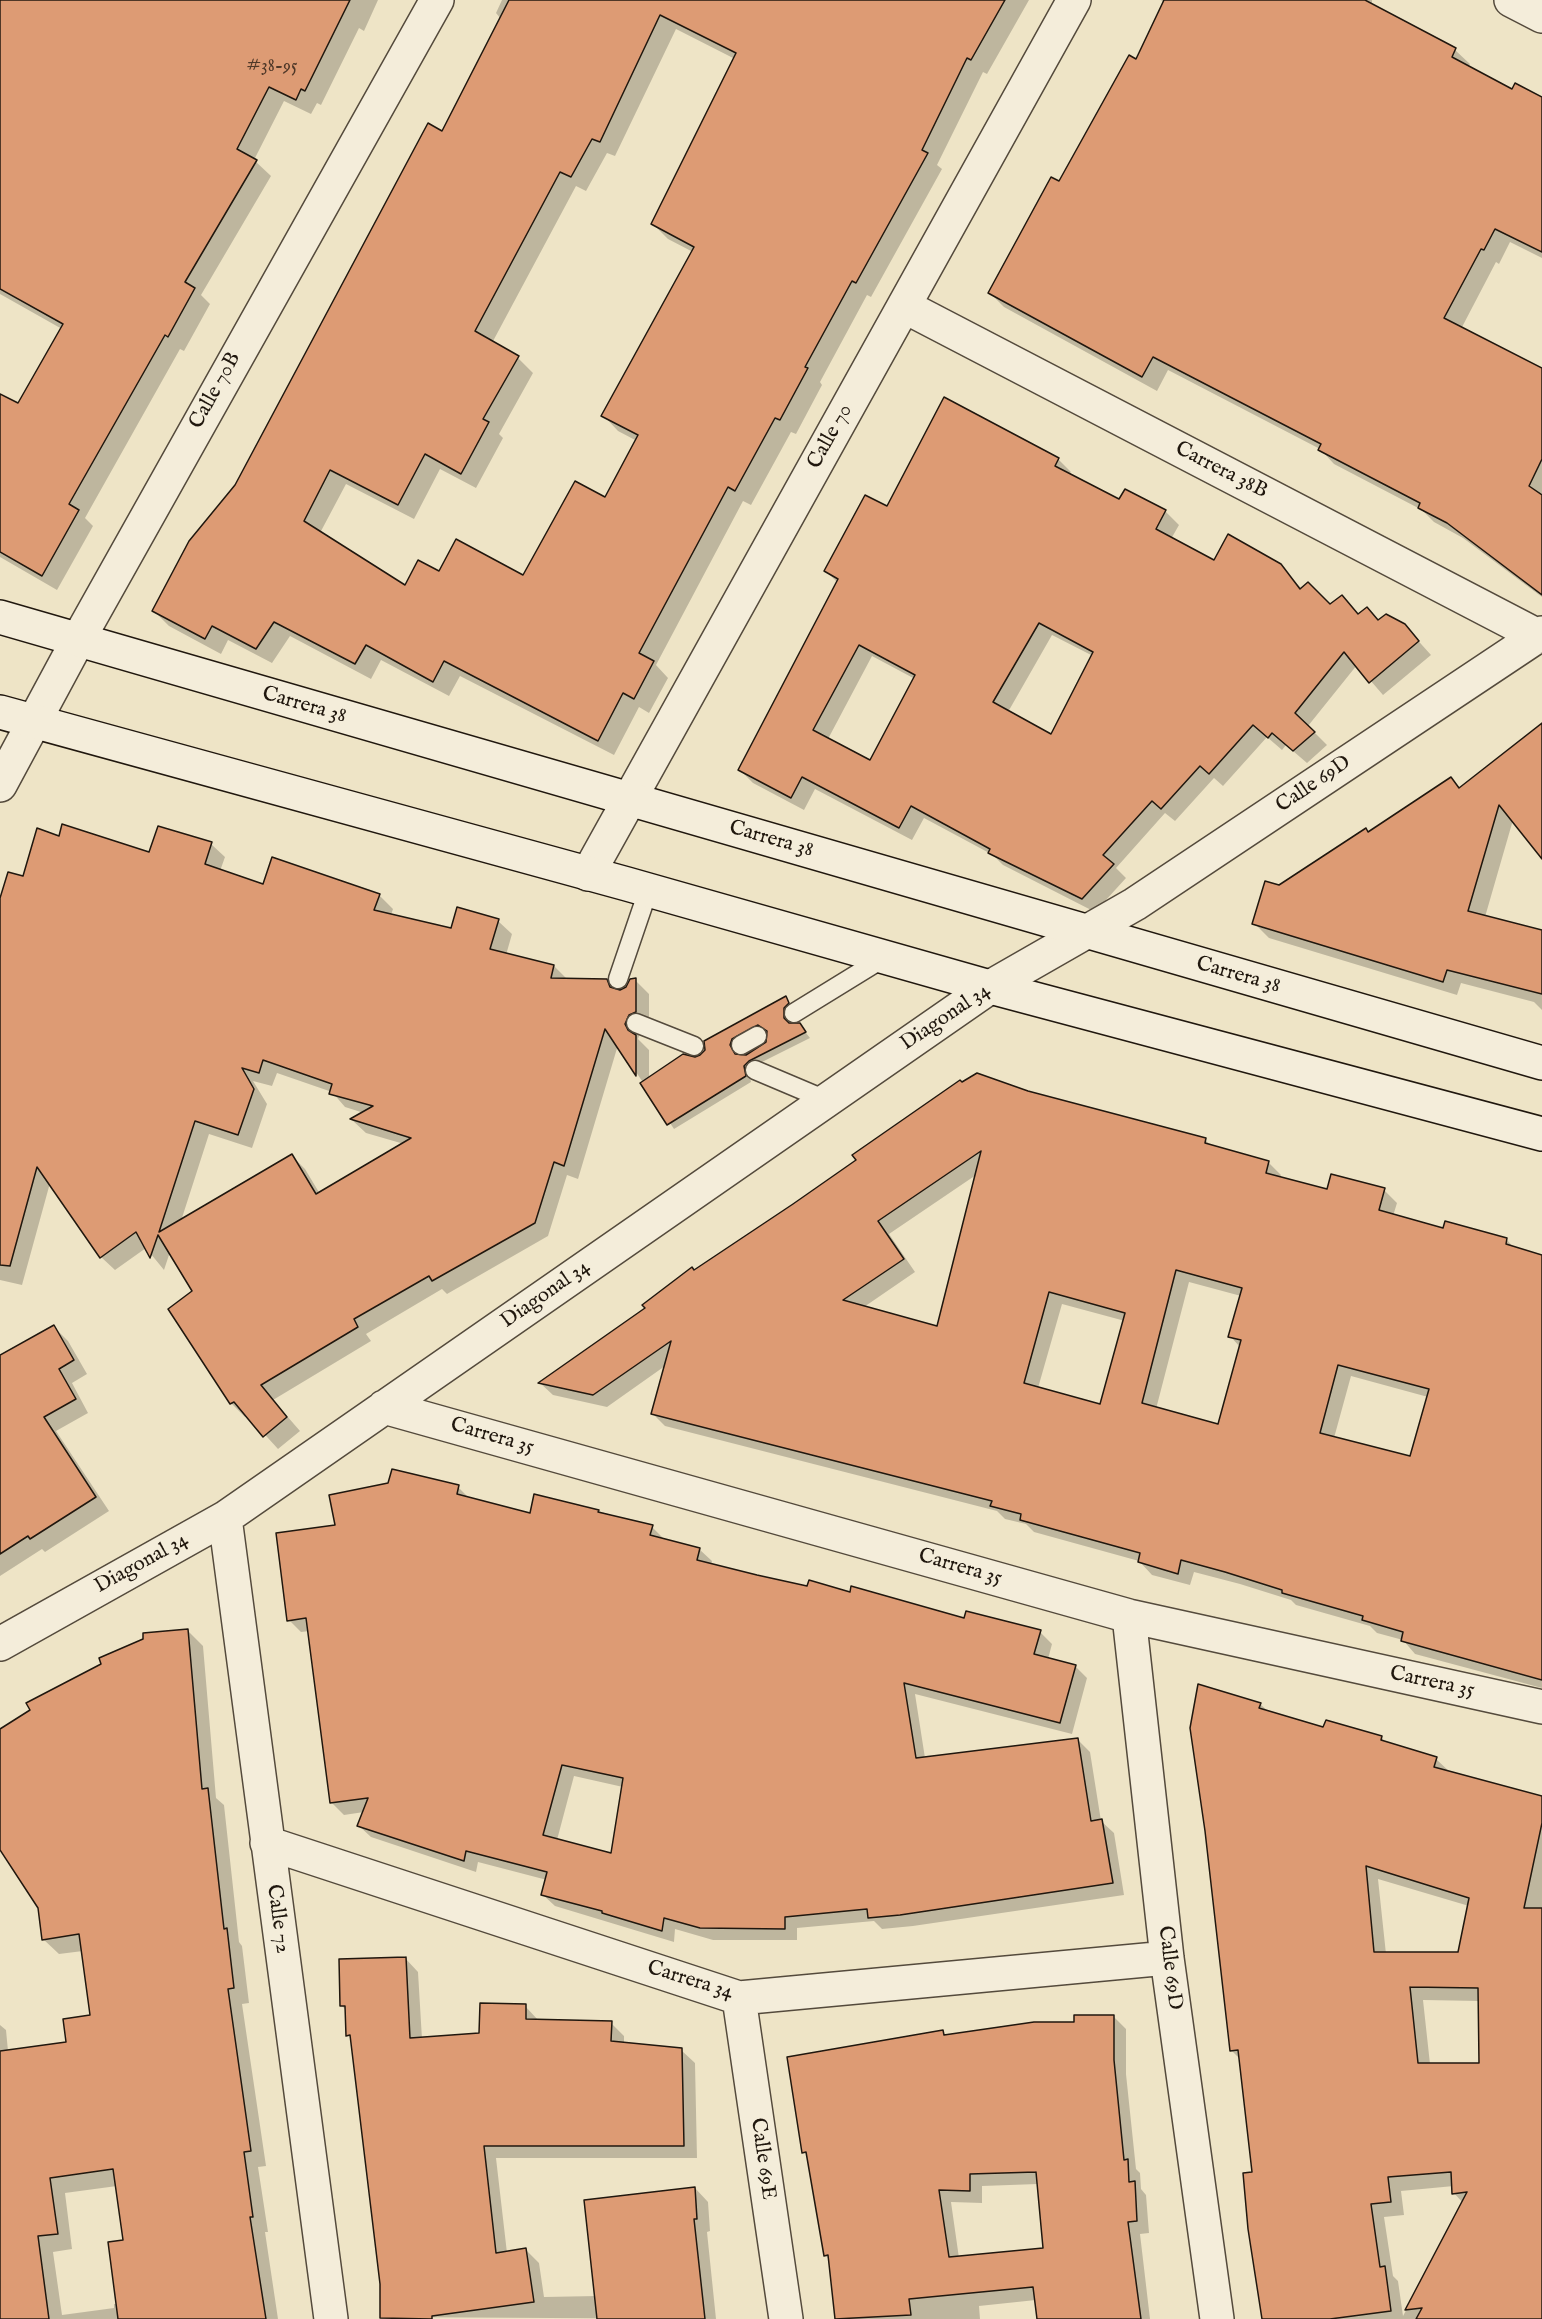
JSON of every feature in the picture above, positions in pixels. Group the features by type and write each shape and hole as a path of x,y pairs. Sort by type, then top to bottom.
{"street":[{"name":"Calle 70B","path":"0,785 78,640 437,0"},
{"name":"Calle 70","path":"588,874 1074,0"},
{"path":"1511,0 1542,16"},
{"name":"Carrera 38B","path":"904,306 1540,635"},
{"name":"Carrera 38","path":"0,617 1542,1063"},
{"name":"Calle 69D","path":"1084,932 1135,904 1540,635"},
{"path":"0,712 990,987 1542,1134"},
{"name":"Diagonal 34","path":"0,1644 225,1518 990,987 1084,932"},
{"name":"Carrera 35","path":"384,1407 1129,1616 1542,1707"},
{"name":"Calle 72","path":"225,1518 331,2319"},
{"name":"Calle 69D","path":"1129,1616 1167,1958 1217,2319"},
{"name":"Carrera 34","path":"267,1844 738,1998 1167,1958"},
{"name":"Calle 69E","path":"738,1998 786,2319"}],"lane":[{"path":"618,979 648,891"},
{"path":"794,1013 885,956"},
{"path":"636,1023 694,1046"},
{"path":"755,1070 826,1100"}],"building":[{"path":"0,0 350,0 305,91 301,89 296,100 269,87 237,149 257,160 185,282 195,288 168,337 165,335 69,504 79,510 42,576 0,552 0,394 18,403 63,324 0,289"},
{"path":"509,0 1005,0 971,60 967,58 922,150 928,153 856,283 852,281 805,367 808,368 780,420 775,418 735,491 728,487 639,653 654,661 634,699 623,693 598,741 444,661 433,682 366,645 355,664 274,622 256,649 212,626 205,639 152,611 189,541 235,485 428,123 442,131","holes":["660,15 736,53 651,224 694,247 601,416 638,435 605,497 575,481 523,575 456,539 439,571 418,560 405,585 304,521 330,470 398,505 425,454 461,474 489,422 483,419 519,356 475,331 560,172 571,177 592,139 600,142"]},
{"path":"1164,0 1365,0 1456,48 1452,57 1512,89 1515,83 1542,97 1542,252 1495,229 1484,250 1481,249 1444,318 1542,368 1542,459 1529,486 1542,495 1542,595 1447,523 1418,508 1420,503 1318,450 1321,444 1153,357 1142,377 988,293 1051,177 1059,181 1129,55 1136,59"},
{"path":"944,397 1059,458 1055,466 1119,499 1125,489 1166,510 1156,529 1214,560 1228,534 1281,564 1300,589 1308,582 1330,604 1342,595 1358,614 1367,607 1378,620 1386,614 1405,624 1419,641 1369,683 1344,652 1295,713 1315,732 1293,751 1272,733 1268,738 1253,725 1209,774 1200,766 1161,809 1152,801 1103,855 1114,864 1082,899 988,853 990,849 911,806 899,828 802,777 791,798 738,770 838,579 824,571 865,495 887,506","holes":["1039,623 1093,652 1051,734 993,702","859,645 915,675 870,760 813,730"]},
{"path":"1542,723 1542,859 1499,805 1468,911 1542,930 1542,994 1447,970 1443,982 1252,924 1265,881 1279,885 1366,828 1368,832 1451,777 1459,788"},
{"path":"62,824 149,852 158,826 212,842 205,864 263,884 272,857 380,894 374,910 451,928 457,907 499,919 490,949 554,965 551,978 607,979 610,987 620,990 626,987 630,979 636,978 636,1012 629,1015 625,1024 628,1030 636,1035 636,1076 605,1029 564,1166 554,1162 535,1223 432,1281 429,1276 354,1319 358,1327 261,1385 287,1417 263,1437 234,1402 230,1404 168,1309 192,1291 158,1235 150,1258 136,1232 100,1258 37,1167 10,1266 0,1265 0,898 8,872 23,876 37,828 59,836","holes":["263,1060 332,1084 329,1094 373,1106 350,1119 411,1138 316,1194 292,1154 159,1232 195,1121 238,1135 254,1089 242,1068 259,1073"]},
{"path":"786,996 789,1003 784,1008 784,1018 789,1023 800,1023 806,1032 749,1061 744,1066 746,1076 667,1125 640,1083 683,1054 695,1057 700,1055 705,1050 704,1041","holes":["758,1025 767,1031 766,1042 746,1055 735,1054 730,1045 732,1039"]},
{"path":"977,1073 1028,1091 1206,1138 1205,1143 1269,1161 1266,1173 1327,1189 1331,1174 1385,1188 1379,1210 1443,1228 1445,1221 1507,1238 1506,1244 1542,1255 1542,1680 1401,1641 1403,1632 1362,1620 1363,1616 1282,1593 1282,1590 1225,1572 1181,1560 1178,1574 1138,1562 1140,1553 1020,1520 1021,1514 990,1506 992,1501 651,1414 671,1341 593,1395 538,1383 645,1308 642,1305 692,1267 694,1270 793,1204 856,1160 852,1155 960,1080 962,1082","holes":["981,1151 937,1326 843,1300 904,1259 878,1221","1176,1270 1242,1288 1228,1337 1241,1340 1218,1424 1142,1403","1049,1292 1125,1313 1100,1404 1024,1383","1338,1365 1429,1389 1410,1456 1320,1433"]},
{"path":"54,1325 74,1360 59,1369 76,1399 44,1417 96,1497 30,1539 28,1536 0,1554 0,1355"},
{"path":"392,1469 459,1485 457,1494 530,1513 534,1494 653,1525 650,1535 700,1548 697,1560 807,1586 809,1580 850,1592 851,1586 964,1618 966,1611 1041,1630 1034,1654 1076,1665 1060,1723 904,1683 916,1758 1078,1738 1091,1821 1102,1819 1113,1883 900,1915 868,1918 867,1909 785,1917 785,1929 700,1928 664,1918 662,1931 602,1913 602,1911 541,1895 547,1872 466,1851 464,1861 357,1826 368,1798 330,1803 306,1618 287,1621 276,1533 335,1525 329,1495 388,1483","holes":["562,1765 623,1778 611,1853 543,1835"]},
{"path":"188,1629 202,1789 208,1788 224,1929 227,1928 234,1988 228,1989 251,2151 244,2152 253,2217 250,2217 266,2319 118,2319 108,2242 123,2240 113,2169 50,2178 58,2234 38,2236 49,2319 0,2319 0,2051 66,2042 63,2019 90,2015 79,1934 42,1940 38,1908 0,1850 0,1729 30,1710 26,1703 101,1664 99,1658 143,1639 143,1633"},
{"path":"1198,1684 1261,1703 1259,1708 1323,1727 1326,1720 1382,1736 1381,1740 1437,1757 1434,1767 1542,1796 1542,1823 1524,1908 1542,1908 1542,2319 1416,2319 1422,2308 1405,2310 1467,2192 1452,2194 1451,2172 1388,2177 1391,2202 1371,2204 1380,2267 1385,2266 1391,2311 1330,2319 1262,2319 1248,2229 1243,2173 1252,2172 1238,2050 1230,2051 1205,1831 1190,1728","holes":["1366,1866 1469,1898 1458,1952 1374,1952","1410,1987 1478,1988 1479,2063 1418,2063"]},
{"path":"406,1957 410,2038 479,2033 480,2003 526,2004 526,2019 612,2021 611,2041 682,2048 684,2146 484,2146 496,2253 526,2248 534,2302 432,2316 432,2319 380,2318 380,2284 350,2035 346,2036 345,2006 340,2006 339,1959"},
{"path":"1074,2015 1114,2015 1114,2060 1124,2160 1128,2159 1129,2182 1135,2181 1137,2221 1128,2222 1141,2319 1037,2319 1033,2287 909,2299 911,2315 835,2319 828,2255 824,2256 806,2152 802,2153 787,2057 943,2030 944,2035 1034,2022 1074,2022","holes":["1036,2172 1043,2248 949,2257 939,2190 970,2191 970,2174"]},
{"path":"695,2187 697,2219 694,2219 705,2319 597,2319 584,2200"}]}
